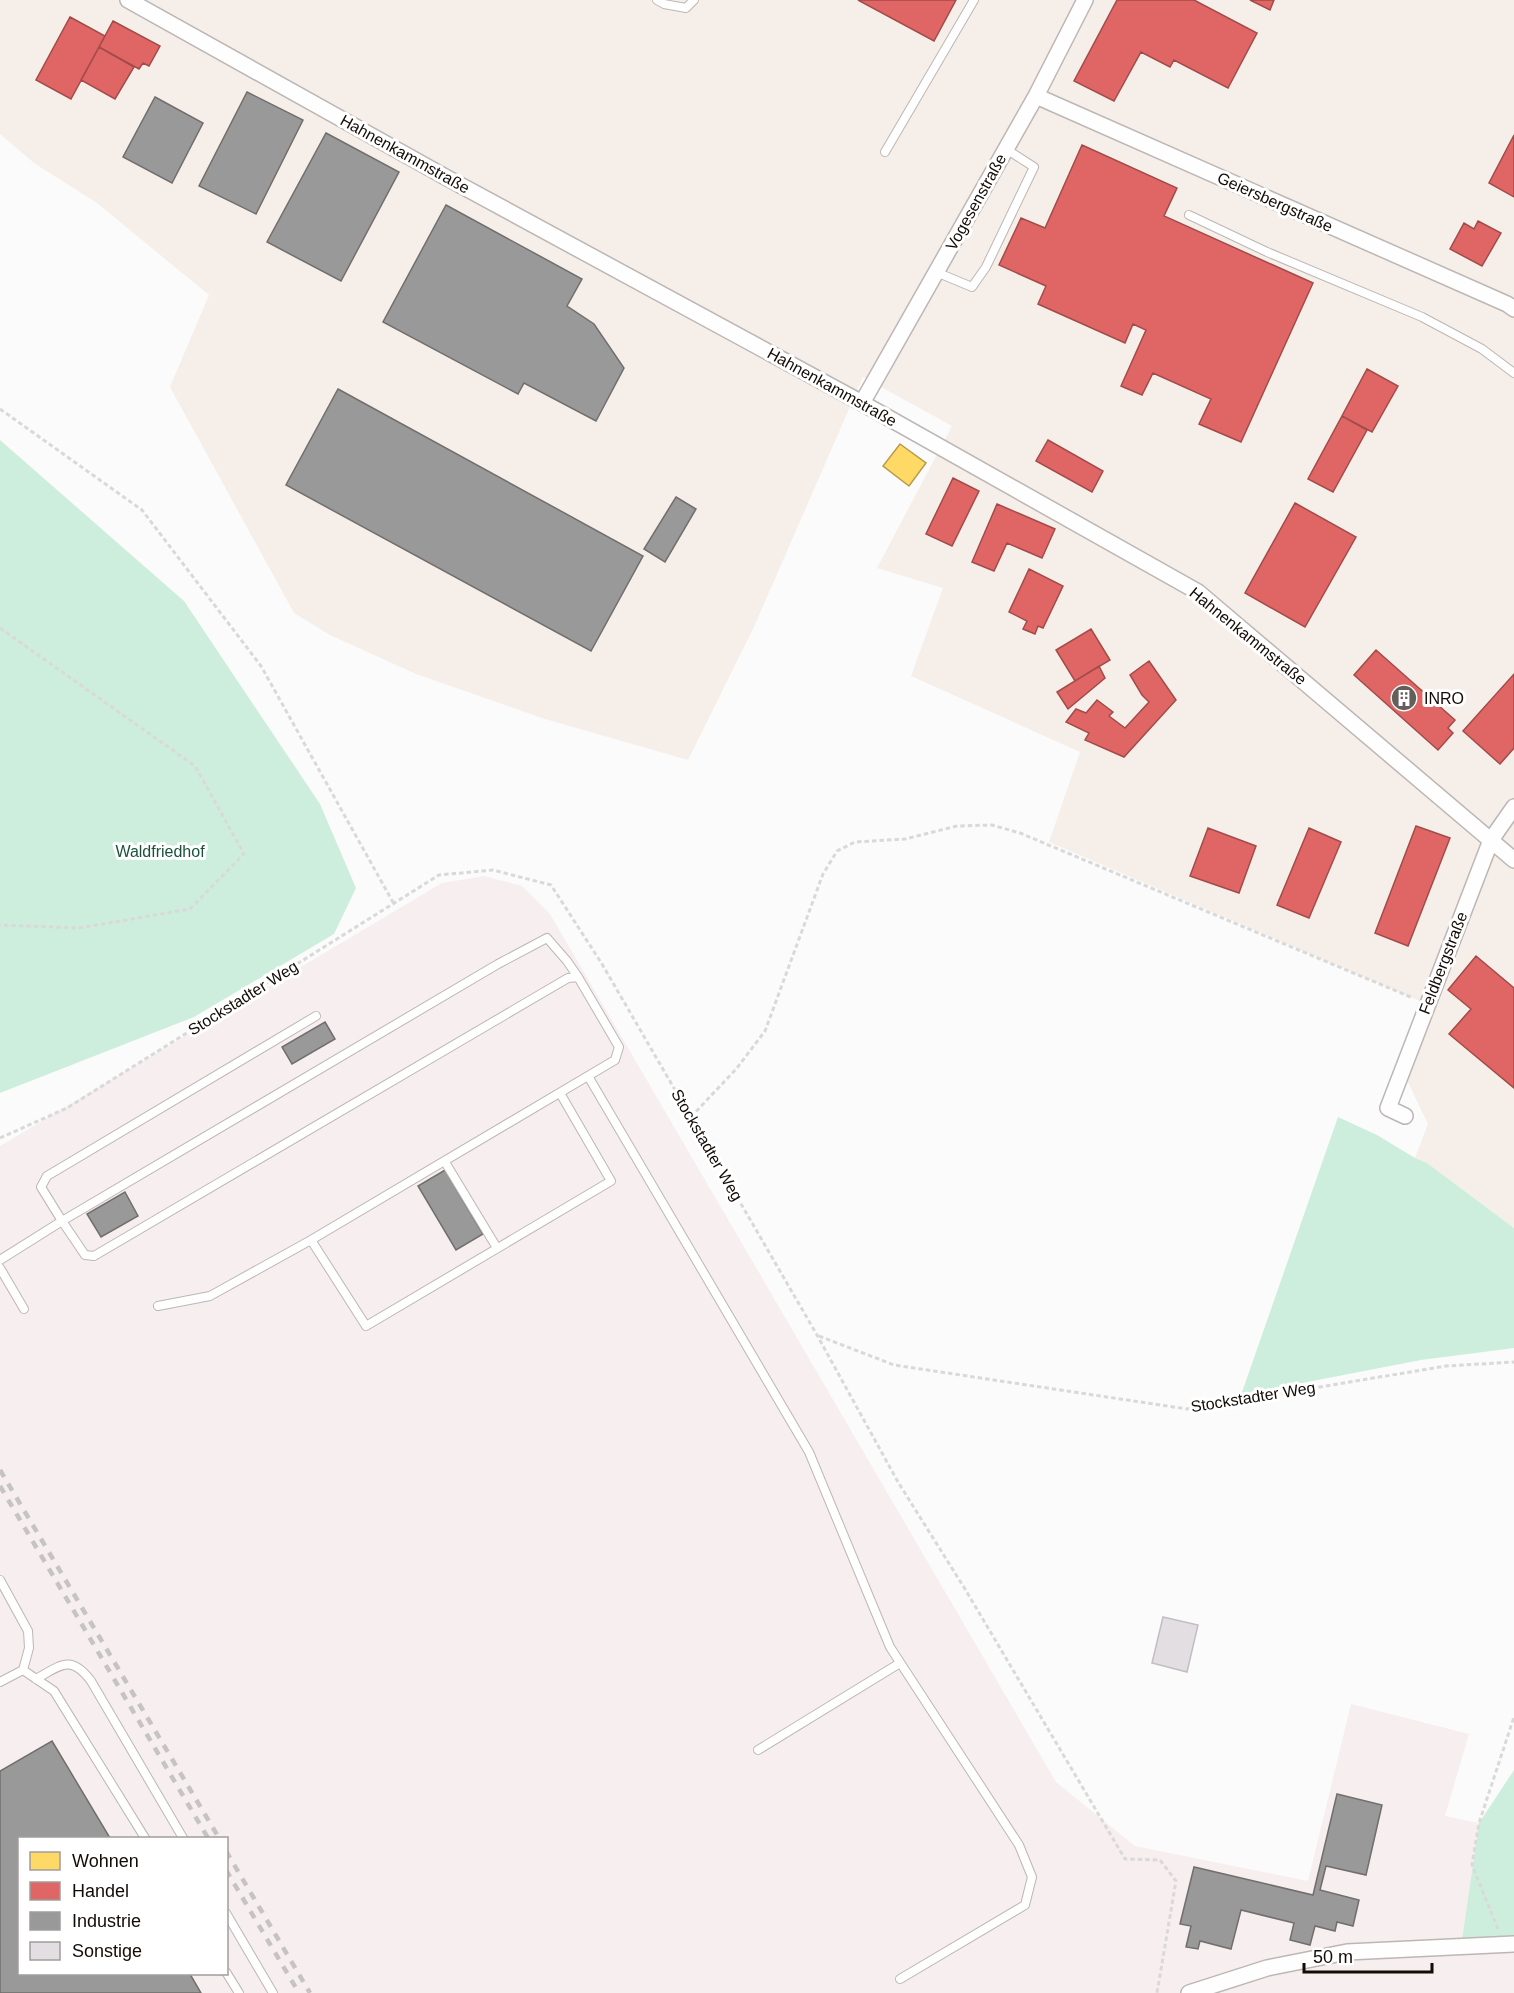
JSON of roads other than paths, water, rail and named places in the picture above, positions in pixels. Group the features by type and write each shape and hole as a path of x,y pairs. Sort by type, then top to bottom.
{"street":[{"name":"Hahnenkammstraße","path":"128,0 459,184 862,403 1198,592 1514,860"},
{"name":"Vogesenstraße","path":"862,403 1036,96 1085,0"},
{"name":"Geiersbergstraße","path":"1036,96 1485,294 1514,309"},
{"name":"Feldbergstraße","path":"1405,1116 1388,1108 1426,1004 1491,840 1514,807"},
{"path":"1189,1993 1267,1968 1347,1952 1509,1944"}],"lane":[{"path":"657,0 664,4 686,8 694,0"},
{"path":"885,152 974,0"},
{"path":"936,272 972,287 986,267 1034,167 1006,149"},
{"path":"1189,215 1267,252 1422,317 1482,349 1514,373"},
{"path":"0,1260 62,1221 498,964 547,938 578,977 619,1047 615,1060 445,1162 210,1296 159,1306"},
{"path":"316,1016 47,1176 41,1187 85,1256 94,1256 568,978 578,977"},
{"path":"588,1076 809,1452 890,1647 1019,1845 1032,1877 1025,1905 900,1979"},
{"path":"311,1240 366,1326 611,1181 560,1093"},
{"path":"445,1162 497,1248"},
{"path":"0,1268 24,1309"},
{"path":"0,1580 28,1631 29,1648 22,1670 0,1682"},
{"path":"758,1750 900,1663"},
{"path":"36,1678 57,1667 69,1664 82,1668 182,1837"},
{"path":"22,1670 54,1691 144,1837"},
{"path":"228,1916 273,1993"},
{"path":"228,1975 239,1993"}],"railway":[{"path":"0,1470 218,1837"},
{"path":"0,1486 207,1837"},
{"path":"228,1854 310,1993"},
{"path":"228,1873 299,1993"}],"place":[{"name":"INRO","path":"1404,698"}],"park label":[{"name":"Waldfriedhof","path":"160,851"}]}
